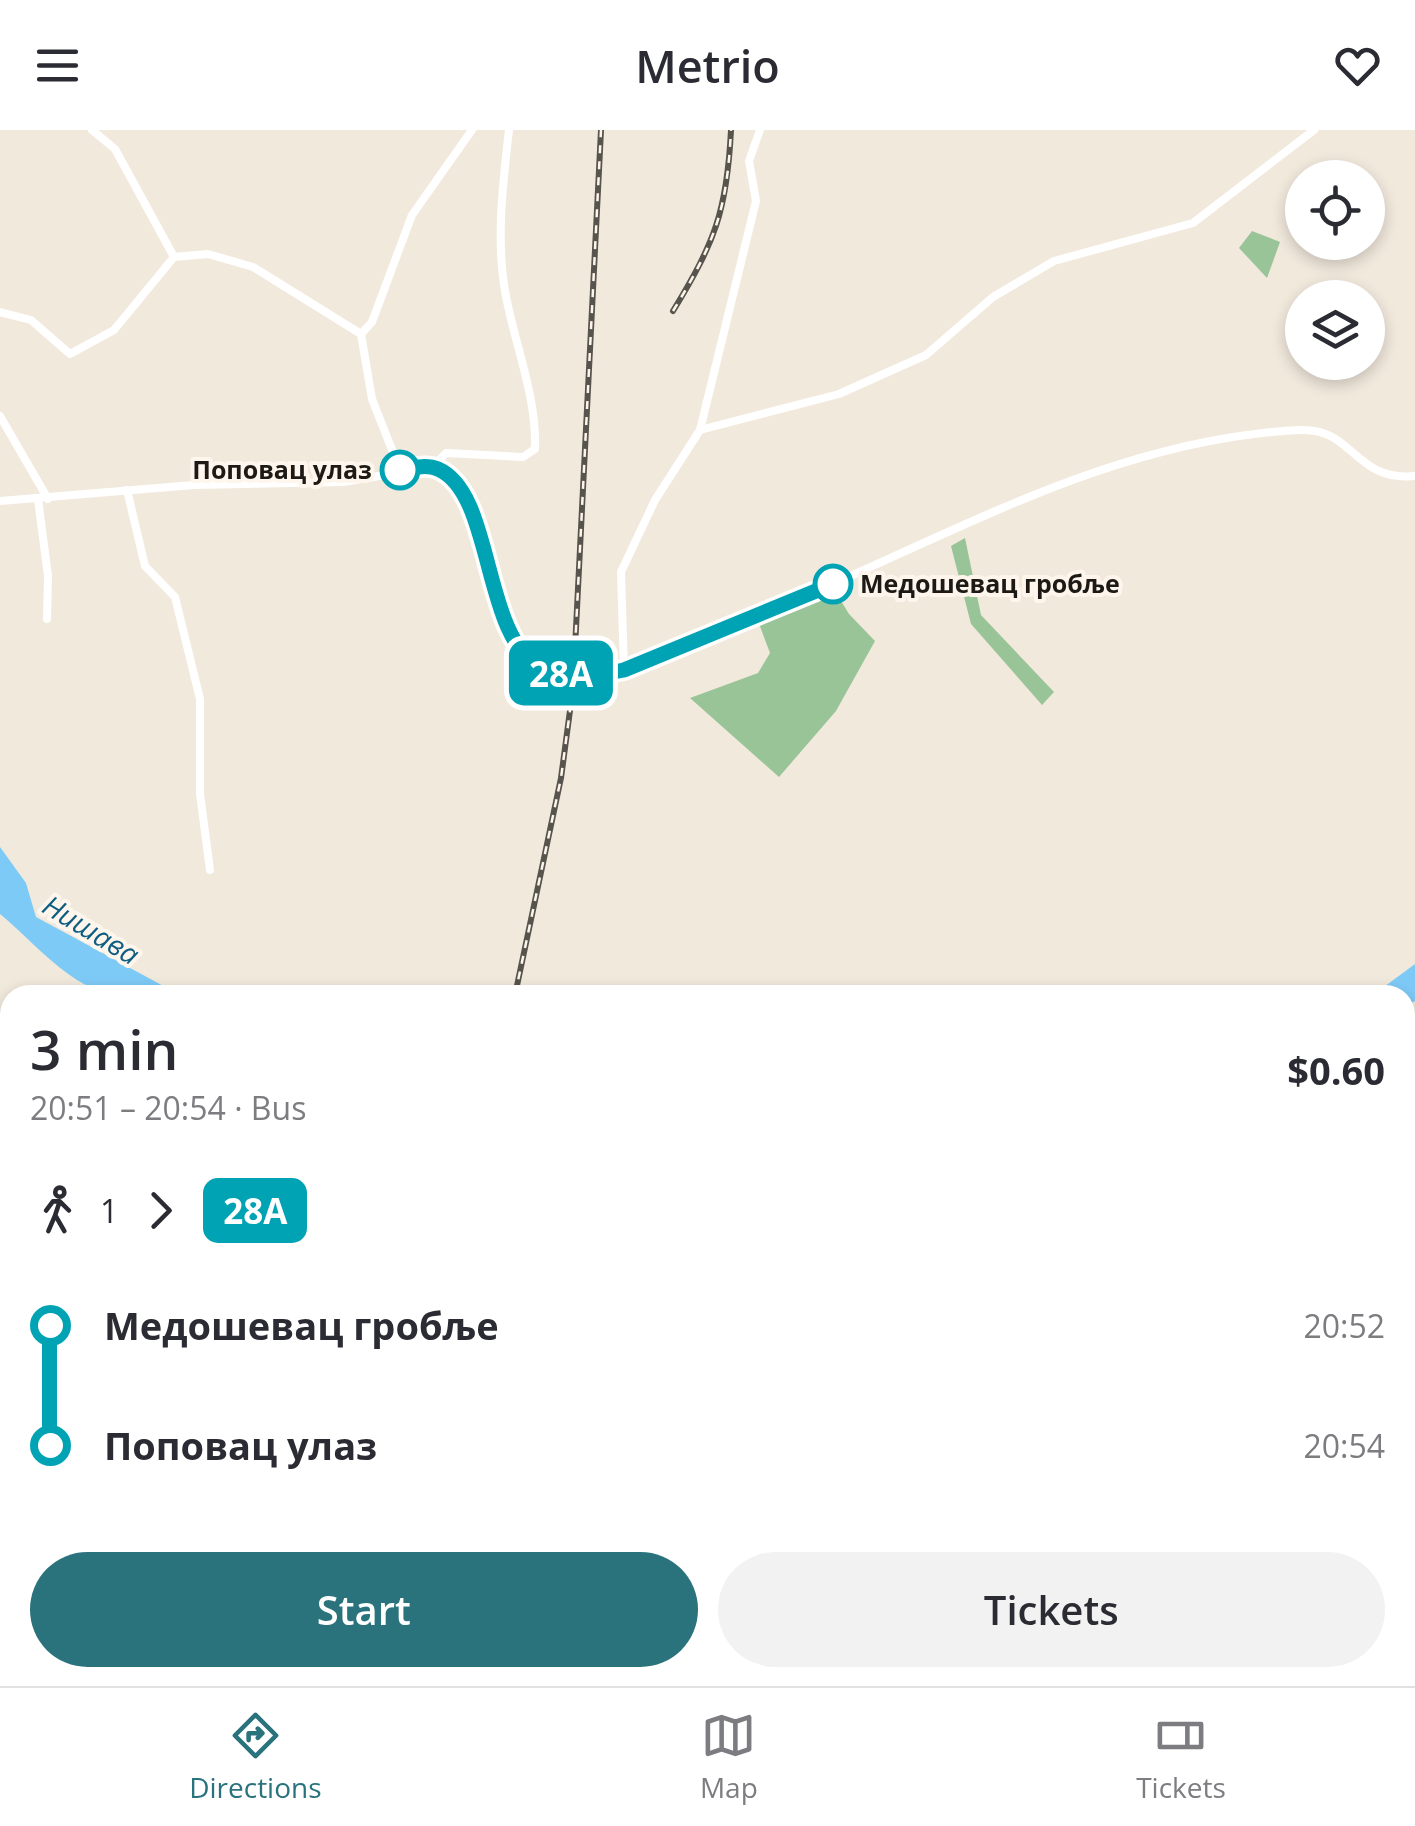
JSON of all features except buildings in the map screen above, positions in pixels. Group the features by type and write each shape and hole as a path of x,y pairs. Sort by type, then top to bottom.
{"street":[{"path":"92,130 116,149 174,258"},
{"path":"361,334 372,322 412,215 472,130"},
{"path":"0,501 127,490 343,482 433,467 446,453 522,457 535,449 524,364 504,288 502,203 509,130"},
{"path":"624,670 619,619 621,572 655,500 700,430 756,202 749,161 760,130"},
{"path":"700,430 839,394 926,355 993,297 1054,262 1193,223 1314,130"},
{"path":"0,312 20,314 40,326 64,352 76,352 114,330 174,258 208,254 252,267 361,334 372,399 400,470"},
{"path":"0,416 43,499 47,619"},
{"path":"433,467 462,491 510,631 525,656 545,670 597,675 624,670 1119,463 1217,440 1301,430 1341,442 1372,470 1391,477 1415,476"},
{"path":"127,490 145,566 176,597 200,699 200,794 210,870"}],"green space":[{"path":"1252,231 1280,242 1267,278 1239,248"},
{"path":"965,538 981,615 1054,692 1042,705 971,624 951,546"},
{"path":"833,588 849,614 875,641 836,711 779,777 690,698 758,673 770,653 758,621"}],"water":[{"path":"0,847 26,883 36,917 162,985 84,984 54,963 0,914"},
{"path":"1415,964 1415,985 1387,985"}],"railway":[{"path":"517,985 561,778 573,688 601,130"},
{"path":"673,311 716,225 726,183 731,130"}],"bus line":[{"name":"28А","path":"400,470 433,467 457,484 466,499 510,631 525,656 545,670 597,675 624,670 833,584"}],"place":[{"name":"Поповац улаз","path":"400,470"},
{"name":"Медошевац гробље","path":"833,584"}],"water label":[{"name":"Нишава","path":"91,930"}]}
